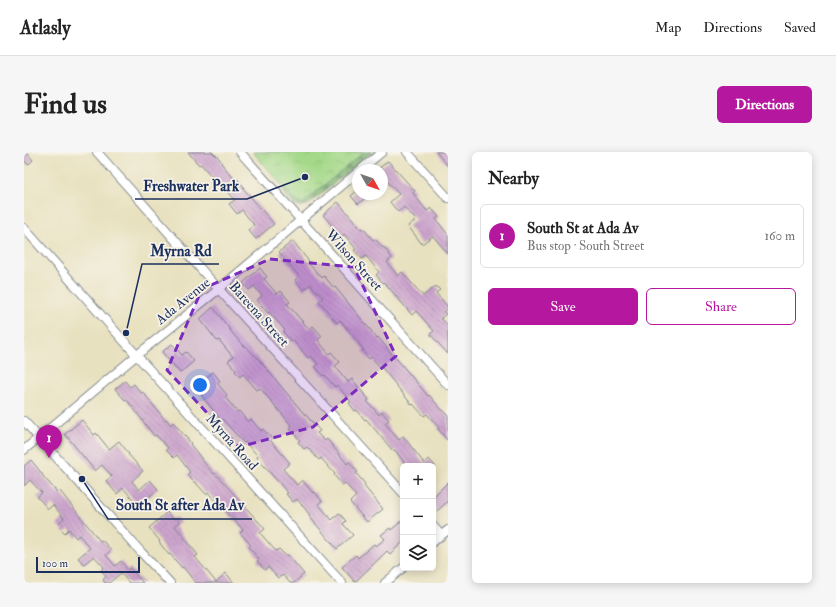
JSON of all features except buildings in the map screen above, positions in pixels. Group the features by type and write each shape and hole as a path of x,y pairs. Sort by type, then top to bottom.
{"street":[{"name":"Bareena Street","path":"97,152 400,490"},
{"name":"Wilson Street","path":"240,152 448,385"},
{"name":"Ada Avenue","path":"367,164 382,152"},
{"path":"407,152 448,198"},
{"name":"Ada Avenue","path":"24,450 352,177"},
{"name":"Myrna Road","path":"24,228 342,583"},
{"path":"24,421 170,583"},
{"path":"436,529 441,535"},
{"path":"436,539 448,530"},
{"path":"385,583 400,570"}],"highlighted area":[{"path":"270,259 354,267 396,356 313,427 239,447 167,370 202,289"}],"green space":[{"path":"253,152 364,152 303,203 298,203"},
{"path":"323,152 372,152 357,164 352,164 352,169 309,204 300,206 293,204 288,199 283,189"}],"place":[{"name":"Freshwater Park","path":"305,177"},
{"name":"Myrna Rd","path":"126,333"},
{"name":"South St at Ada Av","path":"49,458"},
{"name":"South St after Ada Av","path":"82,479"}]}
